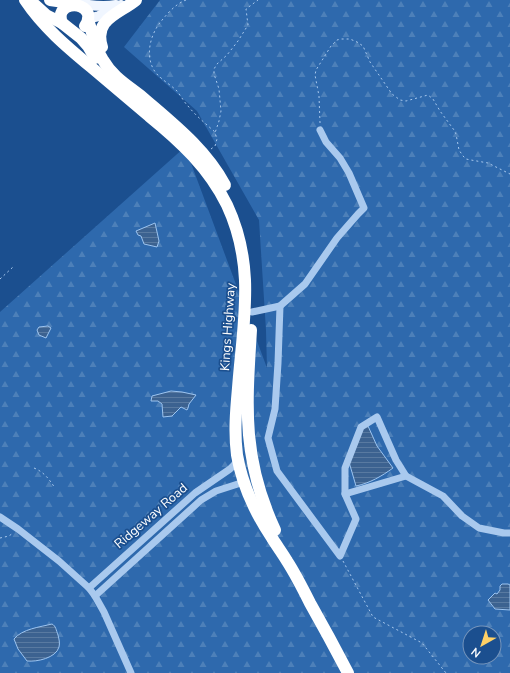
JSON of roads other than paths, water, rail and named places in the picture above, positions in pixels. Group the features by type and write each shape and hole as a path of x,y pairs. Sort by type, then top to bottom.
{"highway":[{"name":"Kings Highway","path":"25,0 42,23 66,46 160,124 192,154 212,178 227,206 236,227 245,270 246,292 235,437 244,482 254,506 268,532 288,562 348,673"},
{"path":"30,0 46,15 65,26 74,30 85,25 88,20 88,12 77,3 50,0"},
{"path":"130,87 108,61 101,45 100,36 102,27 108,18 136,0"},
{"path":"77,3 66,5 61,11 60,17 65,26 85,43 110,79 160,124"},
{"name":"Kings Highway","path":"88,20 96,46 104,61 115,76 178,127 192,141 209,160 234,201 248,245 252,275 248,400 249,435 253,466 261,495 288,562"},
{"path":"244,482 248,470 249,435"}],"main road":[{"path":"77,3 94,6 106,6 127,2"},
{"path":"88,20 127,2"}],"street":[{"path":"252,312 280,306 305,284 337,238 364,208 349,173 340,158 326,142 320,130"},
{"path":"280,306 275,409 268,438 277,471 340,556 356,519 345,494 345,468 361,427 378,417 396,460 406,476 443,496 462,516 479,528 504,534 510,533"},
{"name":"Ridgeway Road","path":"89,588 195,493 230,469 238,458"},
{"path":"345,494 406,476"},
{"name":"Ridgeway Road","path":"95,596 201,500 216,491 244,482"},
{"path":"0,517 59,561 89,588 104,612 131,673"}]}
